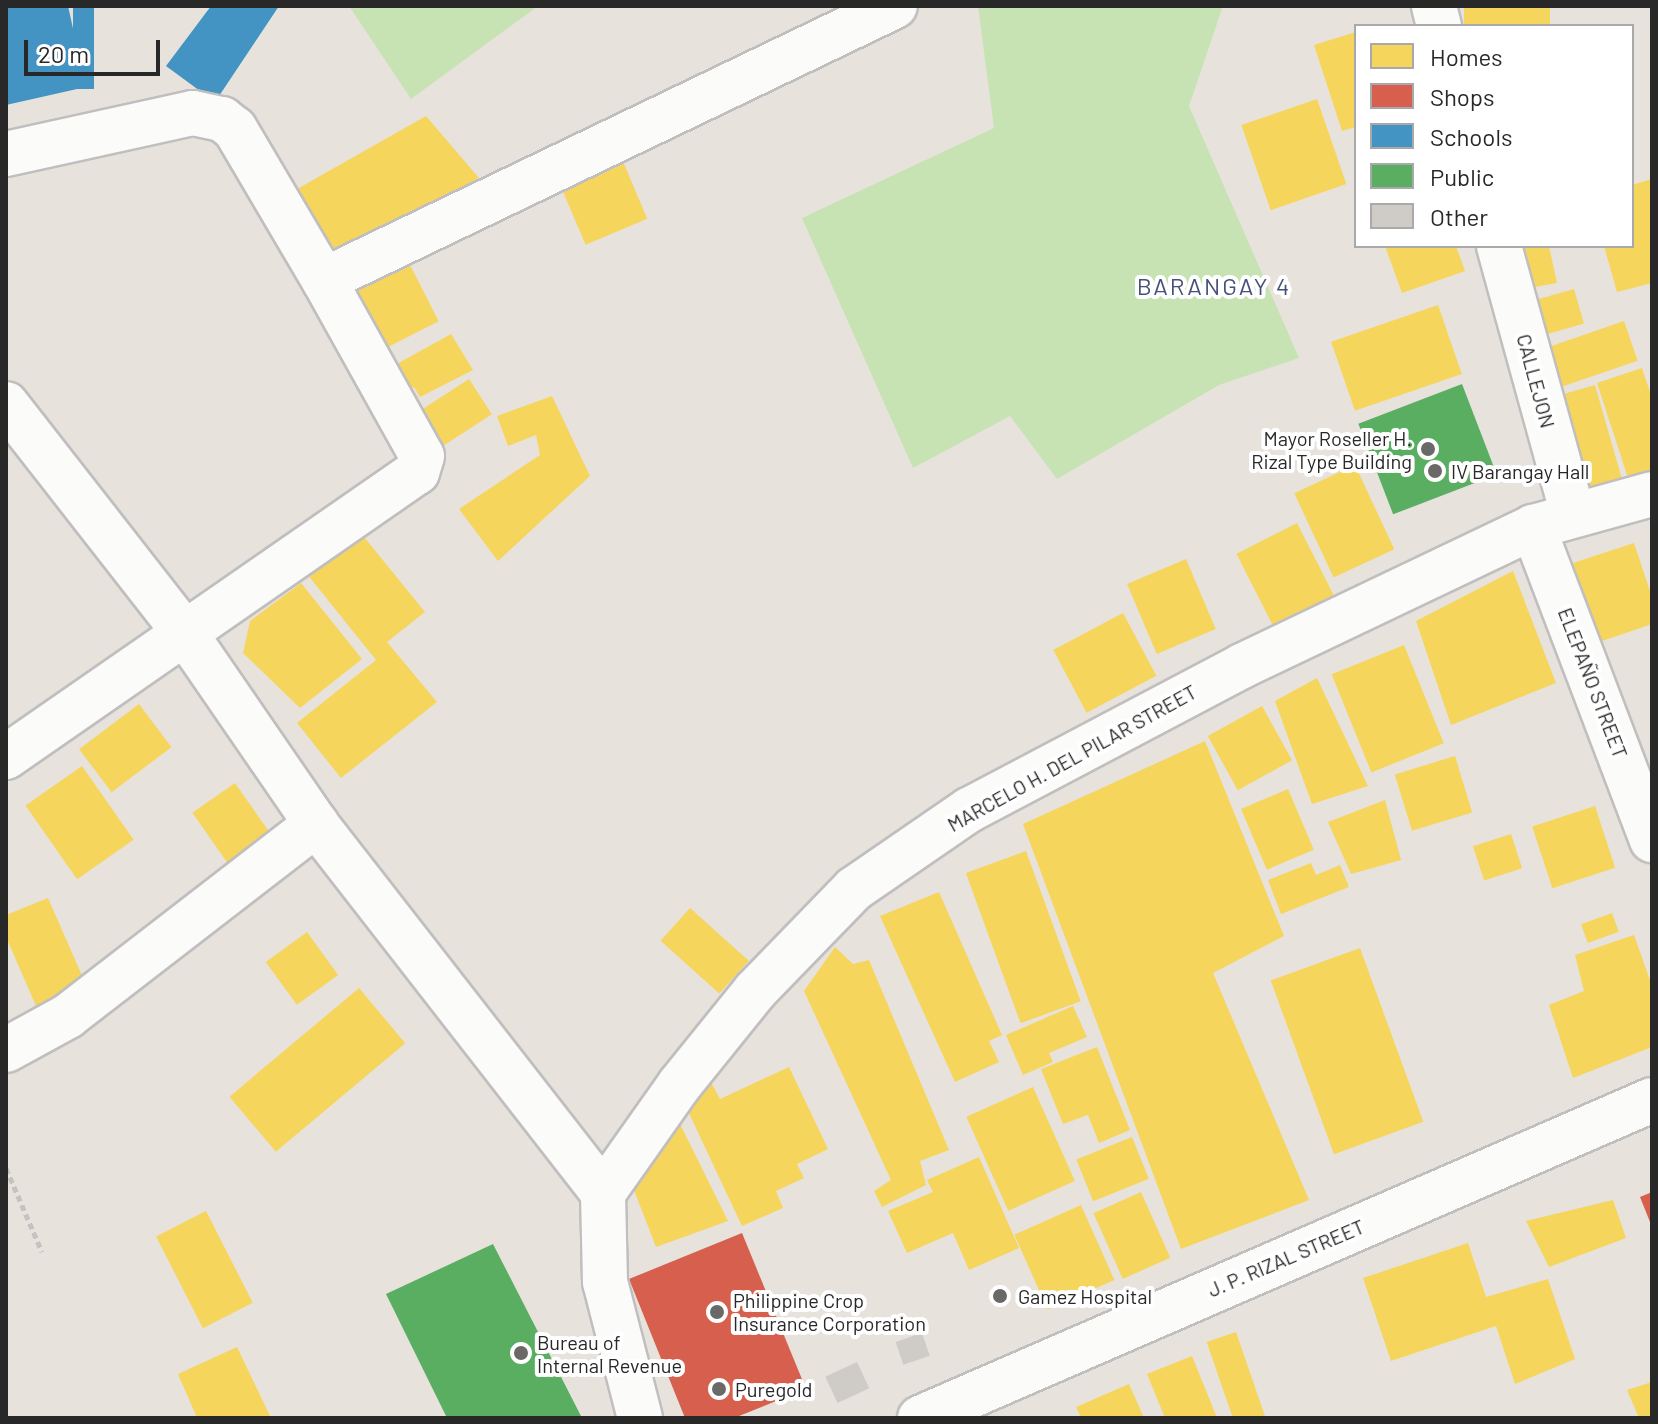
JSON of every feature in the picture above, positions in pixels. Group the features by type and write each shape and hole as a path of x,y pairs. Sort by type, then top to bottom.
{"street":[{"path":"324,280 561,162 895,6"},
{"path":"6,154 193,113 222,119 235,129 324,280 420,449 422,463 417,472 187,636 6,757"},
{"name":"CALLEJON","path":"1499,248 1553,521"},
{"path":"6,404 187,636 316,824 603,1193 605,1282 640,1418"},
{"name":"MARCELO H. DEL PILAR STREET","path":"603,1193 680,1084 755,991 854,889 969,810 1242,666 1553,521 1652,494"},
{"name":"ELEPAÑO STREET","path":"1553,521 1652,840"},
{"path":"6,1050 68,1016 316,824"},
{"name":"J. P. RIZAL STREET","path":"920,1418 1652,1100"}],"path":[{"path":"6,1168 42,1252"}],"green space":[{"path":"349,6 538,6 411,99"},
{"path":"978,6 1223,6 1189,106 1299,358 1219,385 1057,479 1010,416 913,468 802,218 994,128"}],"building: Homes":[{"path":"1464,6 1550,6 1550,24 1464,24"},
{"path":"1354,33 1354,128 1342,131 1314,45"},
{"path":"1317,99 1346,184 1271,210 1241,125"},
{"path":"426,116 479,178 324,261 290,193"},
{"path":"616,145 647,219 586,245 554,171"},
{"path":"1652,179 1652,283 1617,292 1605,248 1634,248 1634,184"},
{"path":"1386,248 1457,248 1465,271 1402,293"},
{"path":"1549,248 1557,283 1519,290 1511,249"},
{"path":"406,257 439,321 367,357 335,293"},
{"path":"1574,289 1584,324 1534,338 1524,303"},
{"path":"1438,305 1462,374 1355,411 1331,342"},
{"path":"1624,321 1638,361 1554,389 1541,350"},
{"path":"451,334 473,370 420,397 414,387 400,396 386,370"},
{"path":"1642,368 1652,398 1652,473 1629,481 1597,383"},
{"path":"469,379 492,414 431,454 408,419"},
{"path":"1595,385 1624,485 1582,497 1554,397"},
{"path":"552,396 590,476 498,561 459,509 540,455 536,435 508,446 497,416"},
{"path":"1355,465 1394,549 1334,578 1294,493"},
{"path":"1297,523 1334,595 1273,626 1236,554"},
{"path":"360,532 425,612 387,642 437,702 341,778 297,723 376,660 307,574"},
{"path":"1634,543 1652,597 1652,624 1599,642 1573,563"},
{"path":"1186,559 1216,629 1157,654 1127,584"},
{"path":"1513,571 1556,683 1451,725 1416,621"},
{"path":"301,583 362,659 300,708 243,653 250,621"},
{"path":"1123,613 1156,676 1087,713 1053,650"},
{"path":"1404,645 1444,743 1371,773 1332,674"},
{"path":"1317,678 1368,786 1312,804 1275,701"},
{"path":"139,704 171,747 112,792 79,749"},
{"path":"1262,706 1292,760 1238,790 1208,736"},
{"path":"1205,741 1284,936 1213,973 1309,1200 1181,1249 1023,824"},
{"path":"1455,756 1472,812 1412,831 1395,774"},
{"path":"82,766 134,840 77,879 25,806"},
{"path":"235,783 271,835 229,864 192,813"},
{"path":"1288,789 1314,850 1267,870 1241,809"},
{"path":"1385,800 1401,860 1351,874 1328,822"},
{"path":"1595,806 1615,868 1552,888 1532,826"},
{"path":"1511,834 1522,868 1484,881 1473,846"},
{"path":"1026,851 1081,1001 1021,1023 966,873"},
{"path":"1311,863 1316,875 1340,865 1349,887 1281,914 1268,880"},
{"path":"939,892 1002,1035 989,1041 999,1062 955,1082 880,916"},
{"path":"48,898 90,994 40,1015 6,937 6,915"},
{"path":"690,908 749,961 719,994 661,941"},
{"path":"1612,913 1619,932 1588,943 1581,924"},
{"path":"307,932 338,975 297,1005 266,962"},
{"path":"1634,935 1652,986 1652,1047 1573,1078 1549,1005 1584,991 1575,955"},
{"path":"835,947 853,964 869,960 949,1150 920,1161 926,1185 882,1207 874,1191 891,1180 804,991"},
{"path":"1360,948 1423,1122 1334,1154 1271,980"},
{"path":"359,988 405,1043 276,1152 230,1097"},
{"path":"1073,1006 1087,1037 1049,1053 1053,1062 1023,1075 1006,1035"},
{"path":"1097,1047 1130,1130 1099,1143 1088,1115 1063,1124 1041,1069"},
{"path":"789,1067 828,1149 797,1164 804,1178 776,1191 783,1208 742,1226 687,1109 711,1082 720,1099"},
{"path":"1033,1087 1075,1181 1008,1211 966,1117"},
{"path":"678,1120 728,1221 656,1247 632,1185"},
{"path":"1132,1137 1149,1179 1093,1201 1076,1159"},
{"path":"979,1157 1019,1248 969,1270 953,1233 907,1253 888,1211 933,1192 927,1180"},
{"path":"1141,1192 1170,1258 1123,1279 1093,1213"},
{"path":"1613,1200 1626,1238 1549,1267 1526,1221"},
{"path":"1081,1205 1114,1280 1048,1310 1014,1235"},
{"path":"206,1211 253,1303 203,1328 156,1236"},
{"path":"1468,1243 1486,1297 1548,1279 1575,1359 1515,1384 1496,1326 1391,1361 1363,1278"},
{"path":"1236,1332 1266,1418 1233,1418 1207,1342"},
{"path":"237,1347 271,1418 197,1418 178,1374"},
{"path":"1192,1356 1217,1418 1165,1418 1147,1374"},
{"path":"1652,1382 1652,1418 1639,1418 1627,1390"},
{"path":"1129,1384 1144,1418 1081,1418 1076,1407"}],"building: Shops":[{"path":"1652,1192 1652,1227 1640,1197"},
{"path":"742,1233 806,1389 734,1418 685,1418 629,1279"}],"building: Schools":[{"path":"6,6 68,6 86,87 6,105"},
{"path":"73,6 94,6 94,89 73,89"},
{"path":"211,6 279,6 215,102 166,66"}],"building: Public":[{"name":"Mayor Roseller H. Rizal Type Building","path":"1462,384 1497,475 1393,514 1358,424"},
{"path":"493,1244 582,1418 447,1418 386,1294"}],"building: Other":[{"path":"922,1333 930,1356 903,1365 896,1342"},
{"path":"857,1362 869,1388 838,1403 825,1377"}],"place":[{"name":"Mayor Roseller H. Rizal Type Building","path":"1428,449"},
{"name":"IV Barangay Hall","path":"1435,471"},
{"name":"Gamez Hospital","path":"1000,1296"},
{"name":"Philippine Crop Insurance Corporation","path":"717,1312"},
{"name":"Bureau of Internal Revenue","path":"521,1353"},
{"name":"Puregold","path":"719,1389"}],"district":[{"name":"BARANGAY 4","path":"1214,286"}]}
